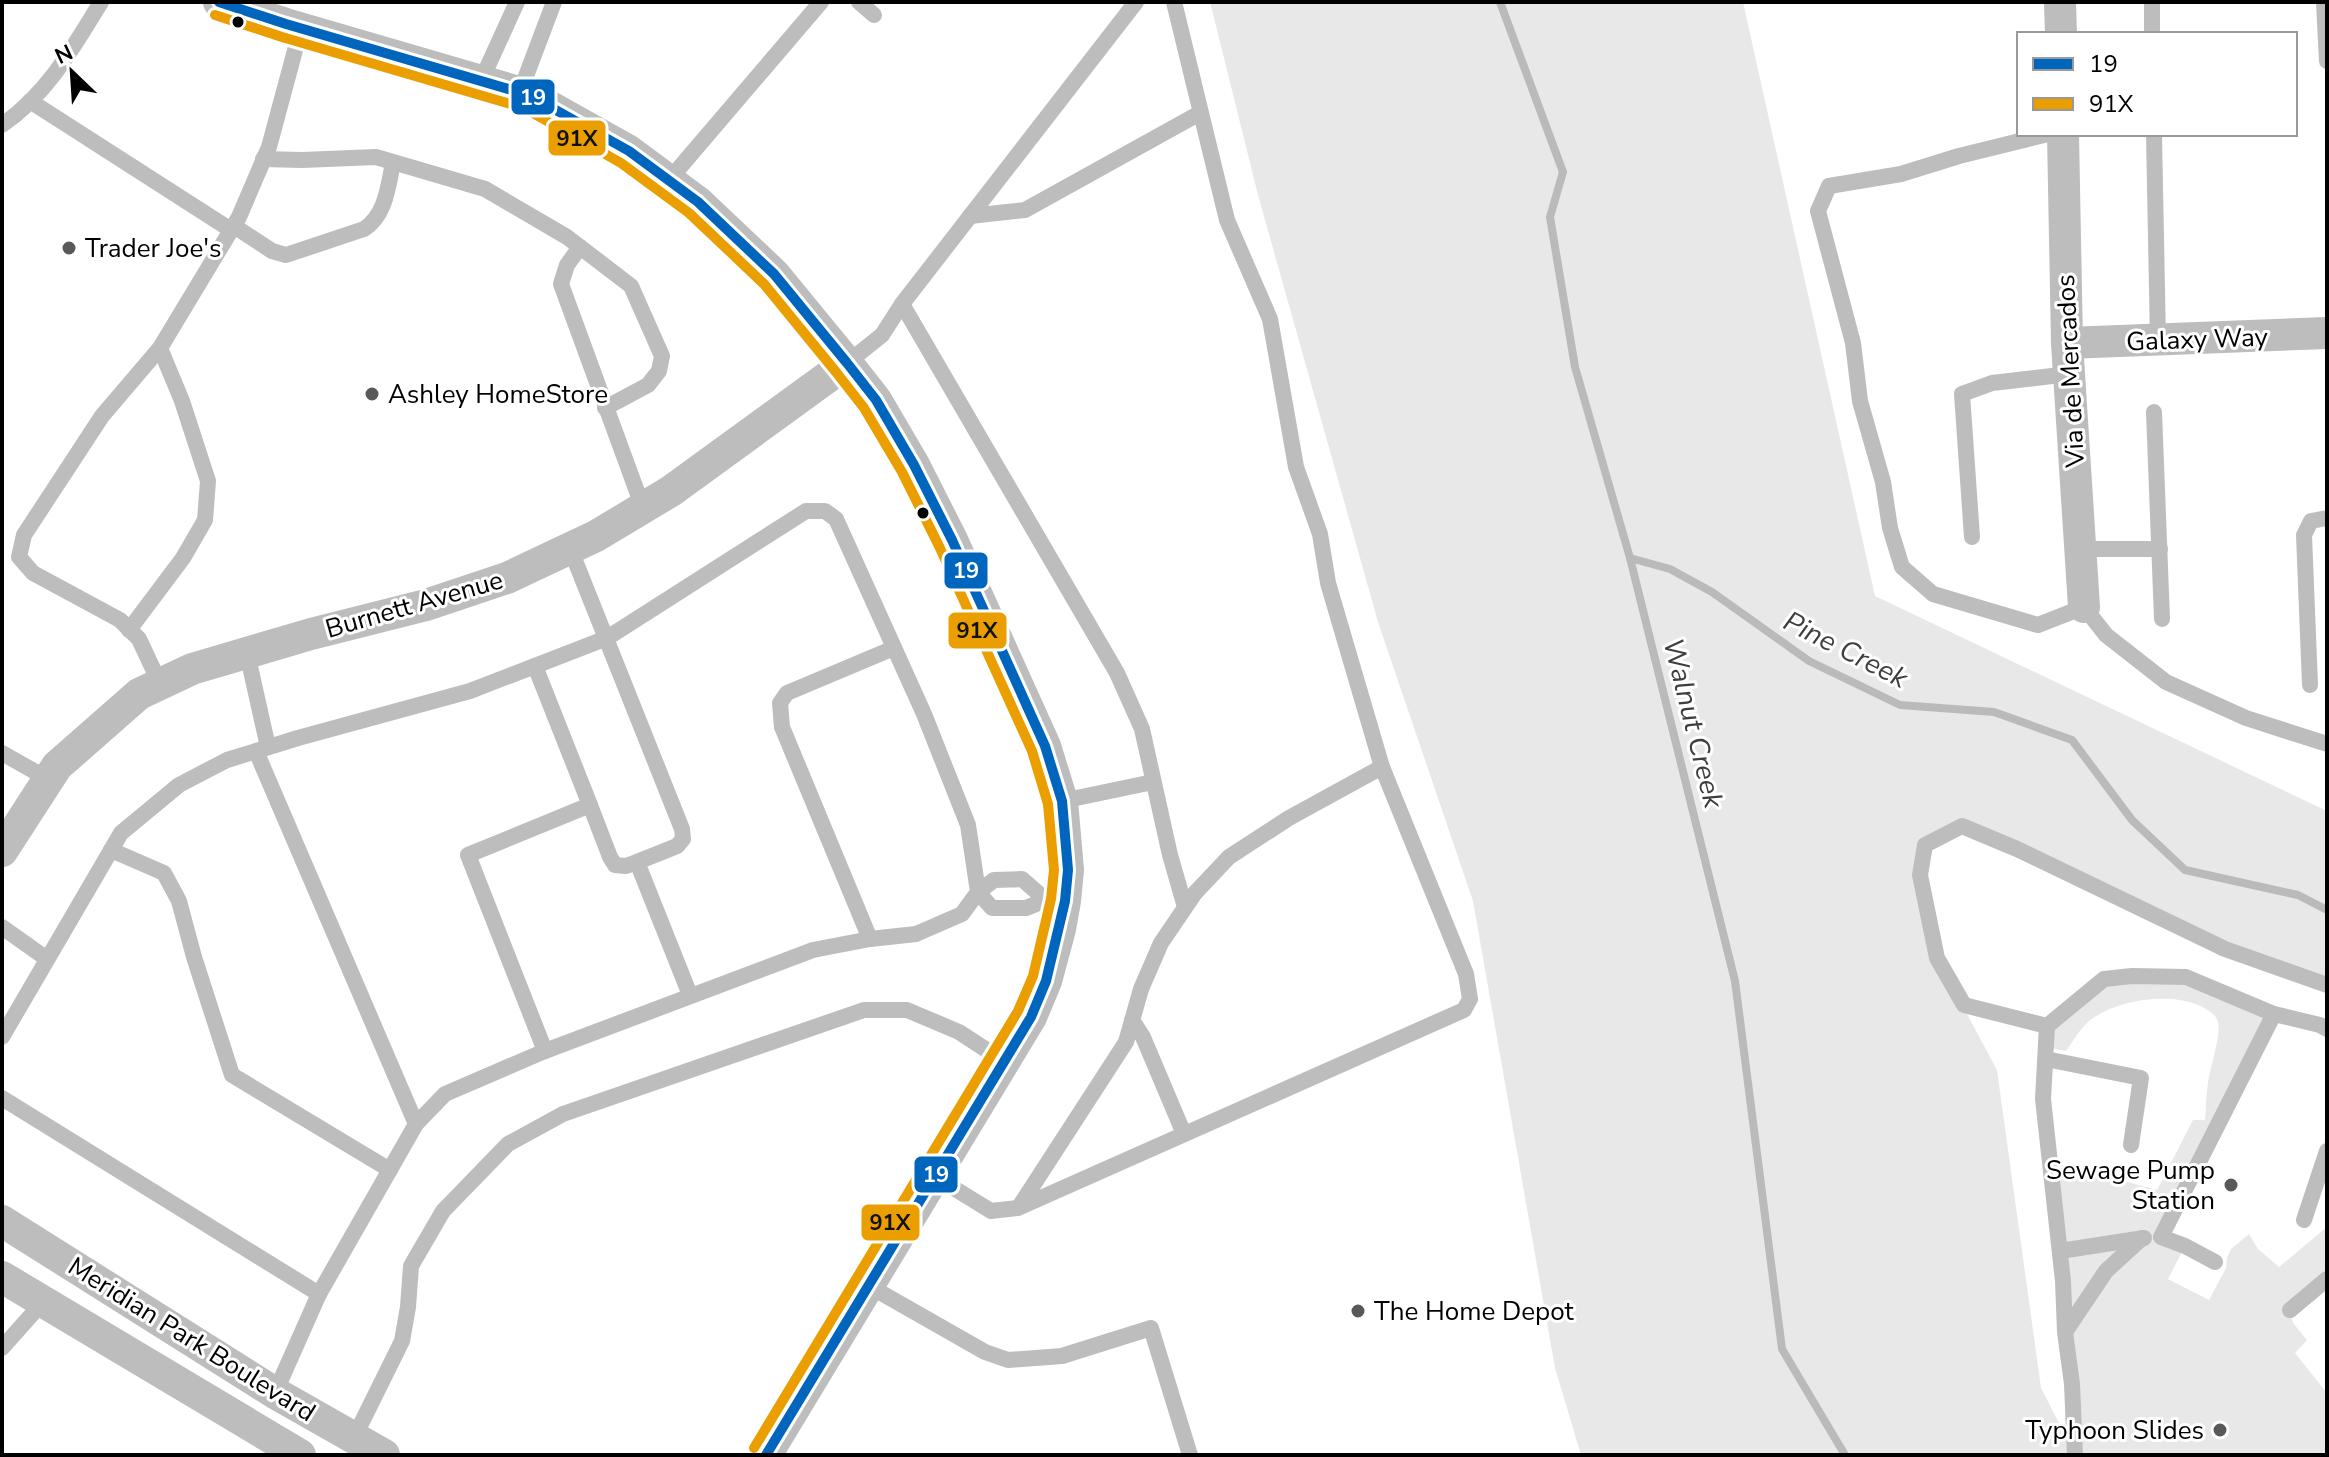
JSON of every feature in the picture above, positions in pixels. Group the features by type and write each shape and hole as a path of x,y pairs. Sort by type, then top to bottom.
{"street":[{"path":"219,2 529,95 629,151 698,202 774,274 876,400 952,540 1045,746 1062,801 1068,870 1056,900 1060,929 1046,981 1031,1017 1005,1062 766,1455"},
{"path":"2060,2 2061,32"},
{"name":"Via de Mercados","path":"2063,136 2068,358 2084,607"},
{"name":"Galaxy Way","path":"2068,358 2158,341 2327,333"},
{"name":"Burnett Avenue","path":"2,851 57,766 139,694 192,669 426,605 507,578 596,536 671,491 847,363"},
{"name":"Meridian Park Boulevard","path":"2,1221 275,1393 384,1455"},
{"name":"Meridian Park Boulevard","path":"2,1277 263,1446 300,1455"}],"lane":[{"path":"2,125 19,113 60,69 101,2"},
{"path":"481,81 517,2"},
{"path":"520,92 554,2"},
{"path":"669,180 821,2"},
{"path":"859,2 874,15"},
{"path":"847,363 882,335 902,304 1136,2"},
{"path":"934,1176 991,1211 1018,1208 1464,1010 1470,999 1466,974 1382,767 1328,583 1320,534 1296,467 1270,319 1227,220 1174,2"},
{"path":"2152,2 2152,32"},
{"path":"2324,2 2327,61"},
{"path":"160,684 139,639 120,620 33,573 19,557 24,535 102,416 160,348 233,228 269,147 301,28"},
{"path":"30,101 233,228 272,251 286,255 364,229 372,223 384,204 393,163"},
{"path":"970,216 1025,210 1200,113"},
{"path":"2040,136 1901,174 1829,186 1818,211 1853,343 1860,401 1883,482 1890,528 1902,567 1933,594 2038,625 2084,607 2106,635 2166,682 2246,718 2327,744"},
{"path":"2154,136 2158,341"},
{"path":"263,159 376,157 485,189 567,237 631,286 662,356 659,371 648,385 605,408"},
{"path":"580,247 567,265 561,284 643,508"},
{"path":"902,304 1117,673 1142,729 1185,907"},
{"path":"129,630 183,558 205,520 208,481 182,401 160,348"},
{"path":"1972,537 1962,394 2068,358"},
{"path":"2154,412 2162,619"},
{"path":"2,1037 121,833 179,785 227,760 470,691 607,638 806,511 825,511 836,519 924,714 968,825 978,892 992,908 1026,908 1056,900"},
{"path":"2310,685 2304,535 2311,521 2327,518"},
{"path":"535,666 615,865 626,866 677,846 683,839 682,829 570,548"},
{"path":"2080,549 2160,549"},
{"path":"870,939 782,727 780,703 787,693 894,648"},
{"path":"247,653 262,749 416,1124"},
{"path":"2,753 48,779"},
{"path":"1018,1208 1126,1042 1141,989 1161,943 1195,893 1229,857 1289,818 1382,767"},
{"path":"1062,801 1153,782"},
{"path":"545,1051 468,855 590,805"},
{"path":"2047,1026 1964,1005 1937,958 1920,875 1925,845 1962,826 2017,849 2225,949 2327,985"},
{"path":"111,850 164,873 179,901 232,1075 390,1170"},
{"path":"637,862 690,995"},
{"path":"275,1393 319,1294 416,1124 445,1094 545,1051 813,950 916,934 962,914 978,892 994,880 1022,879 1056,900"},
{"path":"2,927 47,959"},
{"path":"2075,1455 2072,1384 2043,1099 2047,1026 2104,979 2132,976 2186,977 2274,1014 2327,1029"},
{"path":"354,1438 402,1341 411,1266 443,1211 508,1144 563,1114 864,1010 907,1010 959,1032 1005,1062"},
{"path":"2161,1237 2274,1014"},
{"path":"1132,1020 1143,1037 1184,1134"},
{"path":"2046,1059 2141,1078 2131,1145"},
{"path":"2,1098 319,1294"},
{"path":"2304,1220 2327,1151"},
{"path":"2060,1251 2161,1237 2215,1262"},
{"path":"2065,1332 2106,1271 2142,1238"},
{"path":"2290,1310 2327,1279"},
{"path":"869,1286 985,1352 1008,1360 1062,1356 1151,1328 1190,1455"},
{"path":"2,1348 43,1302"}],"shaded area":[{"path":"1210,2 1743,2 1875,596 2327,811 2327,985 1962,826 1925,845 1920,875 1937,958 1997,1070 2041,1388 2074,1452 2050,1168 2080,1169 2157,1190 2193,1120 2205,1120 2208,1083 2219,1028 2214,1014 2206,1009 2193,1003 2163,999 2130,1003 2101,1013 2086,1024 2066,1051 2046,1047 2047,1026 2104,979 2186,977 2274,1014 2162,1237 2185,1246 2168,1279 2209,1300 2226,1268 2231,1249 2249,1234 2258,1249 2279,1267 2327,1227 2327,1279 2290,1311 2293,1323 2307,1340 2295,1353 2327,1393 2327,1455 1581,1455 1555,1368 1473,901 1378,622 1258,195"}],"waterway":[{"name":"Walnut Creek","path":"1500,2 1563,172 1550,217 1575,367 1630,558 1735,981 1782,1349 1845,1455"},
{"name":"Pine Creek","path":"1630,558 1670,569 1712,592 1809,661 1900,705 1994,712 2072,740 2132,820 2185,870 2298,895 2327,910"}],"transit line":[{"name":"19","path":"219,2 529,95 629,151 698,202 774,274 876,400 952,540 1045,746 1062,801 1068,870 1065,901 1046,981 1031,1017 766,1455"},
{"name":"91X","path":"215,15 524,108 621,163 689,213 764,284 864,408 902,472 939,546 1032,751 1048,804 1054,870 1051,899 1033,976 1018,1011 754,1448"}],"place":[{"name":"Trader Joe's","path":"69,248"},
{"name":"Ashley HomeStore","path":"372,394"},
{"name":"Sewage Pump Station","path":"2231,1185"},
{"name":"The Home Depot","path":"1358,1311"},
{"name":"Typhoon Slides","path":"2220,1430"}]}
